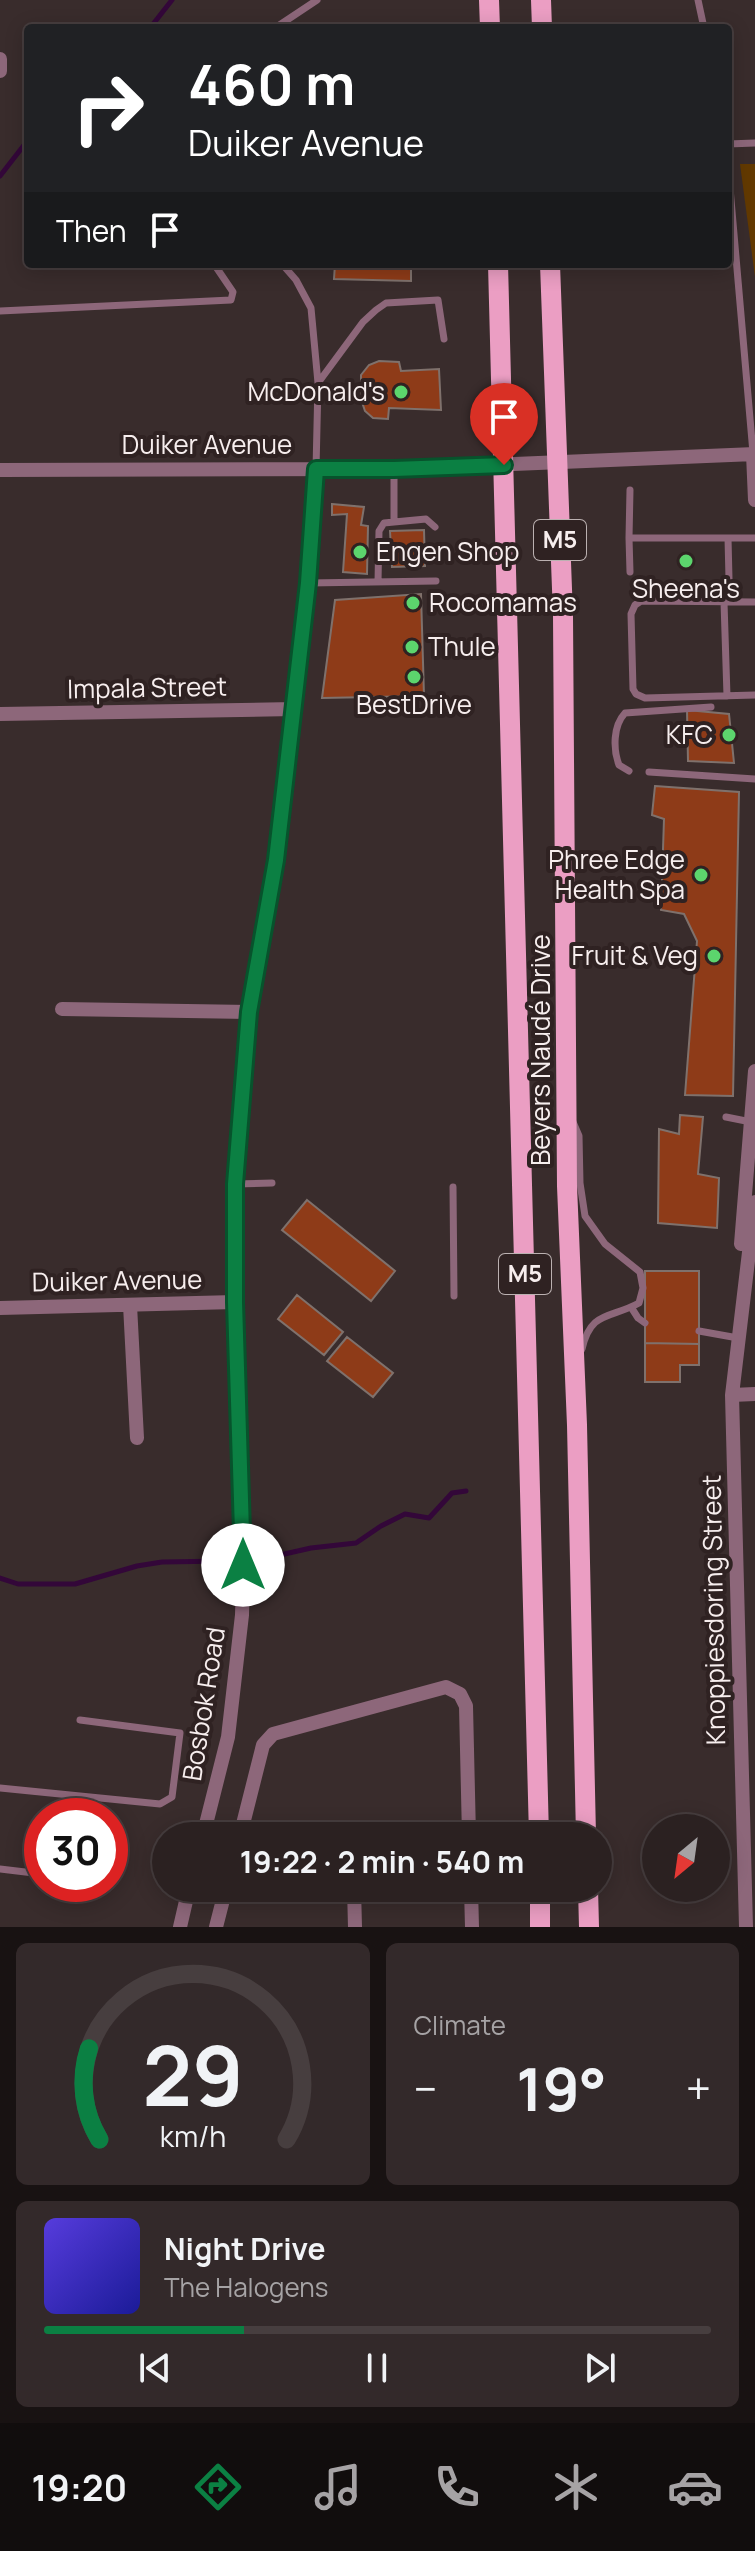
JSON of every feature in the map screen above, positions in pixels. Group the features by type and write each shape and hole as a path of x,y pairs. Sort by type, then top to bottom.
{"main road":[{"path":"489,0 490,24"},
{"path":"541,0 542,24"},
{"name":"Beyers Naudé Drive","path":"498,268 539,1822"},
{"name":"Beyers Naudé Drive","path":"550,268 563,616 567,1186 586,1822"},
{"path":"540,1902 540,1927"},
{"path":"588,1902 589,1927"}],"street":[{"path":"0,59 0,71"},
{"path":"754,454 755,500"},
{"name":"Duiker Avenue","path":"0,470 394,469 754,454"},
{"name":"Bosbok Road","path":"207,1822 228,1737 242,1615 244,1541 235,1302 235,1184 249,1012 276,860 308,583 316,469"},
{"name":"Impala Street","path":"0,714 294,709"},
{"path":"62,1009 249,1012"},
{"name":"Knoppiesdoring Street","path":"748,1283 739,1281 755,1071"},
{"name":"Knoppiesdoring Street","path":"746,1927 750,1896 747,1647 732,1395 748,1283 755,1202"},
{"name":"Duiker Avenue","path":"0,1308 235,1302"},
{"path":"130,1305 137,1438"},
{"path":"732,1395 755,1394"},
{"path":"244,1822 263,1745 273,1734 446,1687 460,1694 466,1706 469,1822"},
{"path":"180,1927 186,1902"},
{"path":"216,1927 222,1902"},
{"path":"354,1902 355,1927"},
{"path":"471,1902 472,1927"}],"lane":[{"path":"281,24 317,0"},
{"path":"698,0 703,24"},
{"path":"732,144 755,143"},
{"path":"732,209 754,454"},
{"path":"0,311 231,300 233,292 217,268"},
{"name":"Bosbok Road","path":"286,268 296,280 311,308 318,383 316,469"},
{"path":"318,383 363,322 386,303 438,300 444,339"},
{"path":"394,469 394,522"},
{"path":"630,490 630,572"},
{"path":"378,582 379,531 384,523 426,519 435,527"},
{"path":"629,538 755,538"},
{"path":"728,538 729,579"},
{"path":"308,583 436,581"},
{"path":"755,602 641,601 631,614 633,689 636,694 645,698 755,695"},
{"path":"724,602 727,696"},
{"path":"629,771 619,765 616,753 617,725 625,713 711,707"},
{"path":"649,772 755,779"},
{"path":"567,1109 579,1136 580,1183 585,1216 605,1244 643,1277 641,1299 631,1307 604,1315 590,1326 575,1386"},
{"path":"726,1117 752,1122"},
{"path":"235,1184 272,1183"},
{"path":"453,1187 454,1296"},
{"path":"631,1307 645,1323"},
{"path":"699,1331 738,1338"},
{"path":"0,1788 160,1804 172,1797 180,1733 80,1720"},
{"path":"0,1869 24,1872"}],"shaded area":[{"path":"740,164 755,164 755,277"}],"building":[{"path":"335,268 411,268 411,281 334,279"},
{"name":"McDonald's","path":"379,361 399,362 401,371 439,369 441,410 389,408 388,419 373,418 365,411 361,399 361,375 369,365"},
{"path":"332,504 364,507 361,525 368,526 367,574 343,572 347,514 332,515"},
{"path":"424,530 425,566 392,567 390,531"},
{"path":"421,594 424,696 322,698 335,600"},
{"path":"687,710 729,714 734,763 688,761"},
{"path":"655,786 739,792 733,1096 685,1095 697,941 684,914 661,910 664,819 652,815"},
{"path":"680,1115 703,1117 698,1174 719,1178 717,1228 658,1223 659,1129 679,1134"},
{"path":"307,1200 395,1271 371,1301 282,1230"},
{"path":"645,1271 699,1271 699,1344 645,1343"},
{"path":"297,1295 343,1332 324,1355 278,1319"},
{"path":"347,1337 393,1373 373,1397 327,1361"},
{"path":"645,1343 699,1344 699,1365 680,1365 680,1382 645,1382"}],"waterway":[{"path":"153,24 172,0"},
{"path":"0,176 24,145"},
{"path":"258,1560 311,1548 356,1543 405,1514 429,1518 452,1493 466,1491"},
{"path":"0,1578 18,1584 75,1584 162,1562 225,1561"}],"place":[{"name":"McDonald's","path":"401,392"},
{"name":"Engen Shop","path":"360,552"},
{"name":"Sheena's","path":"686,561"},
{"name":"Rocomamas","path":"413,603"},
{"name":"Thule","path":"412,647"},
{"name":"BestDrive","path":"414,677"},
{"name":"KFC","path":"729,735"},
{"name":"Phree Edge Health Spa","path":"701,875"},
{"name":"Fruit & Veg","path":"714,956"}],"route":[{"path":"243,1565 235,1302 235,1184 249,1012 276,860 308,583 316,469 504,465"}]}
